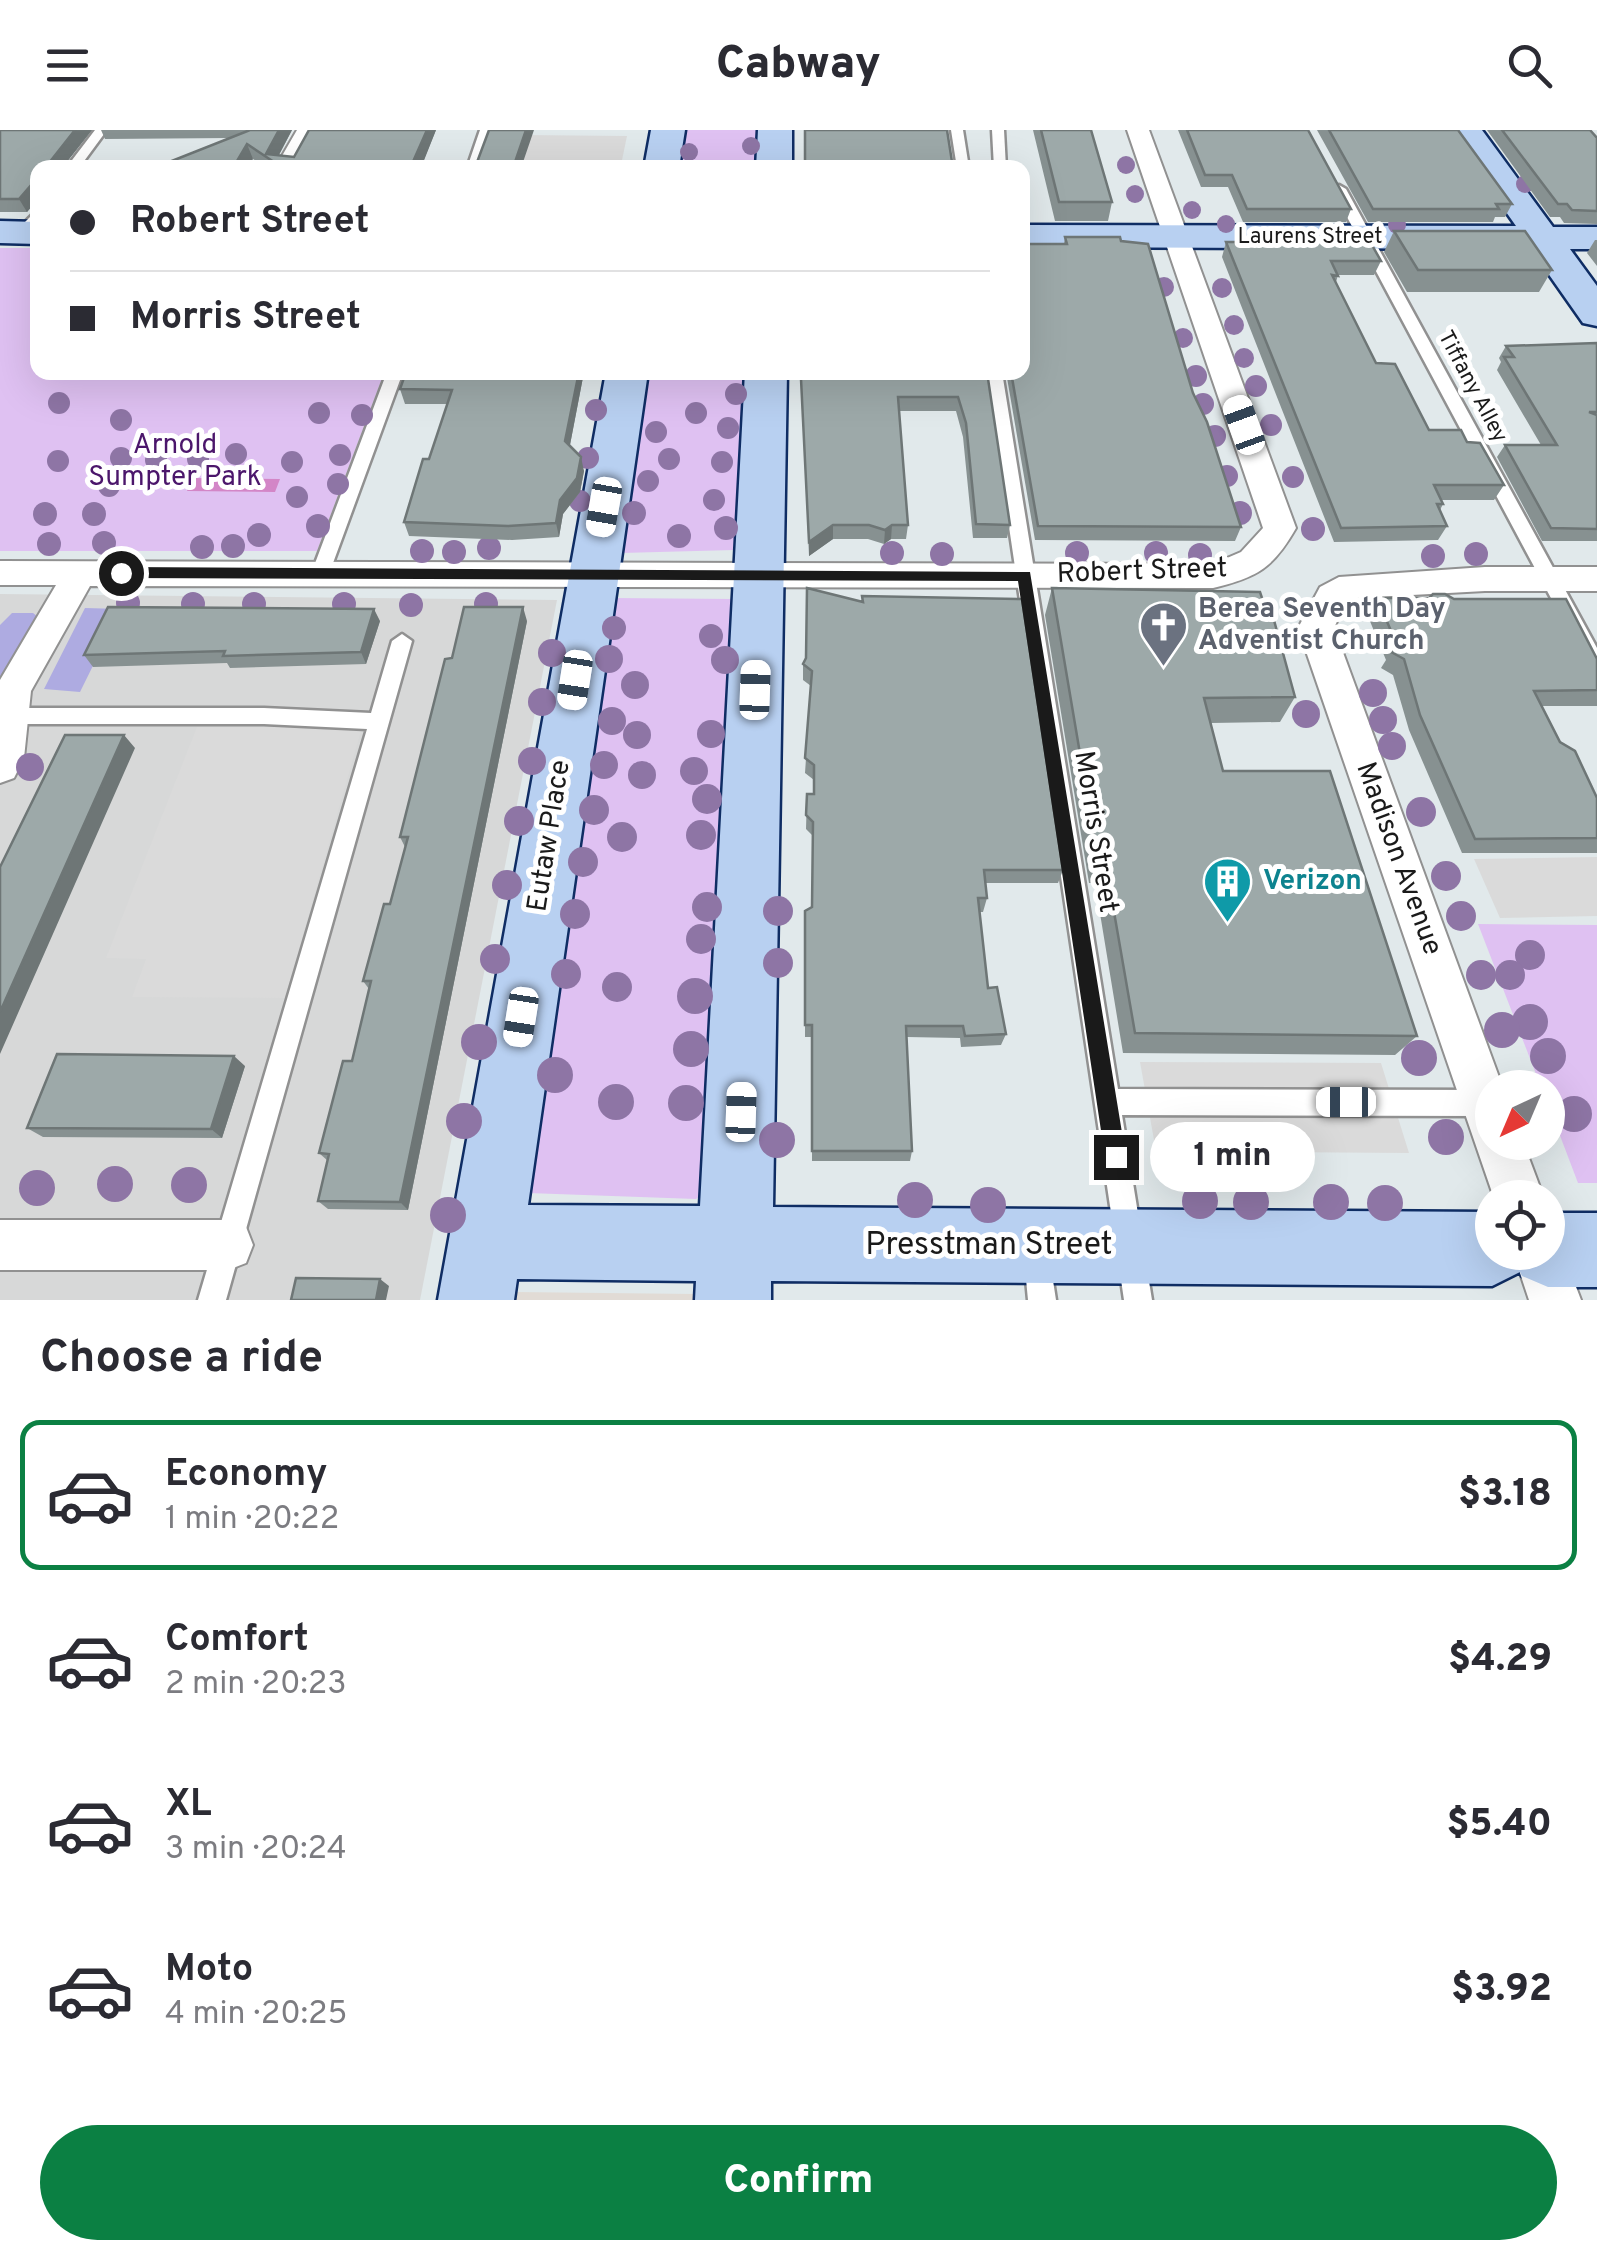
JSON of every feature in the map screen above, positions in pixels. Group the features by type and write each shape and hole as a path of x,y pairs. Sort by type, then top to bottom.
{"street":[{"path":"662,160 668,130"},
{"path":"774,160 775,130"},
{"path":"1138,130 1176,237"},
{"path":"1465,130 1597,314"},
{"name":"Laurens Street","path":"1030,236 1597,238"},
{"name":"Robert Street","path":"5,581 81,572 1213,576 1240,570 1262,558 1280,528 1176,237"},
{"name":"Eutaw Place","path":"481,1271 625,380"},
{"path":"734,1272 766,380"},
{"path":"0,767 5,716 13,690 81,572"},
{"path":"1550,579 1597,580"},
{"name":"Madison Avenue","path":"1475,1075 1316,628 1332,596 1351,586 1550,579"},
{"path":"0,1245 228,1245"},
{"name":"Presstman Street","path":"481,1271 1134,1273 1475,1250"},
{"path":"1565,1250 1597,1250"},
{"path":"1545,1270 1556,1300"}],"lane":[{"path":"78,160 101,130"},
{"path":"476,160 486,130"},
{"path":"957,130 961,160"},
{"path":"998,130 1000,160"},
{"name":"Tiffany Alley","path":"1332,175 1597,666"},
{"path":"320,574 391,380"},
{"name":"Morris Street","path":"995,380 1134,1273"},
{"path":"212,1300 402,640"},
{"path":"5,716 264,716 379,722"},
{"path":"1107,1102 1475,1122"}],"shaded area":[{"path":"522,135 627,136 622,160 488,160"},
{"path":"193,478 280,479 275,492 187,491"},
{"path":"0,594 557,600 420,1300 0,1300"},
{"path":"85,608 121,609 80,692 44,689"},
{"path":"12,613 33,613 38,617 0,685 0,625"},
{"path":"197,727 362,727 285,998 132,997 146,959 106,958"},
{"path":"1597,857 1597,916 1500,918 1474,859"},
{"path":"1140,1062 1381,1063 1409,1153 1156,1151"},
{"path":"514,1292 695,1294 695,1300 506,1300"}],"green space":[{"path":"681,130 759,130 757,160 677,160"},
{"name":"Arnold Sumpter Park","path":"0,248 30,248 30,380 381,380 317,551 0,551"},
{"path":"645,380 745,380 734,550 621,553"},
{"path":"612,598 734,599 703,1193 696,1199 528,1193"},
{"path":"1478,924 1597,925 1597,1183 1578,1183 1565,1149 1565,1070 1534,1070"}],"building":[{"path":"0,130 75,130 51,160 30,160 30,186 19,199 0,199"},
{"path":"250,130 279,130 266,154 294,157 309,130 427,130 414,160 271,160 247,144 238,160 174,160"},
{"path":"489,130 526,130 516,160 478,160"},
{"path":"805,130 947,130 952,160 805,160"},
{"path":"1041,130 1091,130 1112,202 1059,202"},
{"path":"1187,130 1308,130 1351,209 1247,209 1232,175 1205,175"},
{"path":"1329,130 1458,130 1512,204 1496,204 1499,209 1373,209"},
{"path":"1502,130 1590,130 1597,138 1597,211 1572,210 1567,204 1558,204"},
{"path":"1394,231 1525,231 1552,270 1418,270"},
{"path":"1065,237 1120,237 1121,241 1148,244 1193,393 1207,422 1241,527 1038,526 1012,380 1030,380 1030,244 1067,244"},
{"path":"1260,237 1368,238 1381,261 1331,261 1338,276 1332,275 1376,363 1395,364 1429,430 1461,430 1467,442 1480,443 1504,485 1434,485 1447,526 1341,528 1226,242 1262,242"},
{"path":"1597,343 1597,412 1589,412 1597,415 1597,529 1551,528 1505,445 1557,445 1504,357 1514,357 1506,346"},
{"path":"403,380 577,380 565,441 581,457 577,478 560,500 556,523 508,526 404,522 423,459 429,459 452,390 400,389"},
{"path":"801,380 988,380 1010,525 976,524 966,423 958,397 898,397 908,525 892,525 885,530 869,525 833,525 809,542"},
{"path":"807,588 863,602 862,596 1022,599 1063,870 984,870 987,898 978,898 988,988 997,987 1006,1034 965,1036 963,1026 906,1026 912,1151 812,1151 812,1025 805,1025 805,911 812,907 813,822 806,815 807,794 814,794 814,765 805,758 812,671 803,664"},
{"path":"1052,588 1260,592 1267,613 1272,613 1295,697 1204,698 1223,771 1330,771 1417,1036 1135,1033 1105,860 1098,860"},
{"path":"1433,594 1454,599 1566,599 1597,659 1597,690 1534,691 1560,742 1575,751 1597,798 1597,838 1475,839 1420,715 1404,659 1391,652 1397,645 1377,598 1429,598"},
{"path":"108,607 374,609 361,652 84,655"},
{"path":"464,607 523,607 400,1202 318,1201 329,1154 319,1153 343,1061 352,1061 371,981 363,981 384,904 390,904 408,837 400,837 445,659 452,658"},
{"path":"65,735 124,735 0,1012 0,867"},
{"path":"57,1054 234,1056 211,1129 27,1128"},
{"path":"296,1278 380,1279 376,1300 291,1300"}],"place":[{"name":"Berea Seventh Day Adventist Church","path":"1163,668"},
{"name":"Verizon","path":"1228,924"}],"route":[{"path":"121,573 1025,576 1116,1157"}]}
